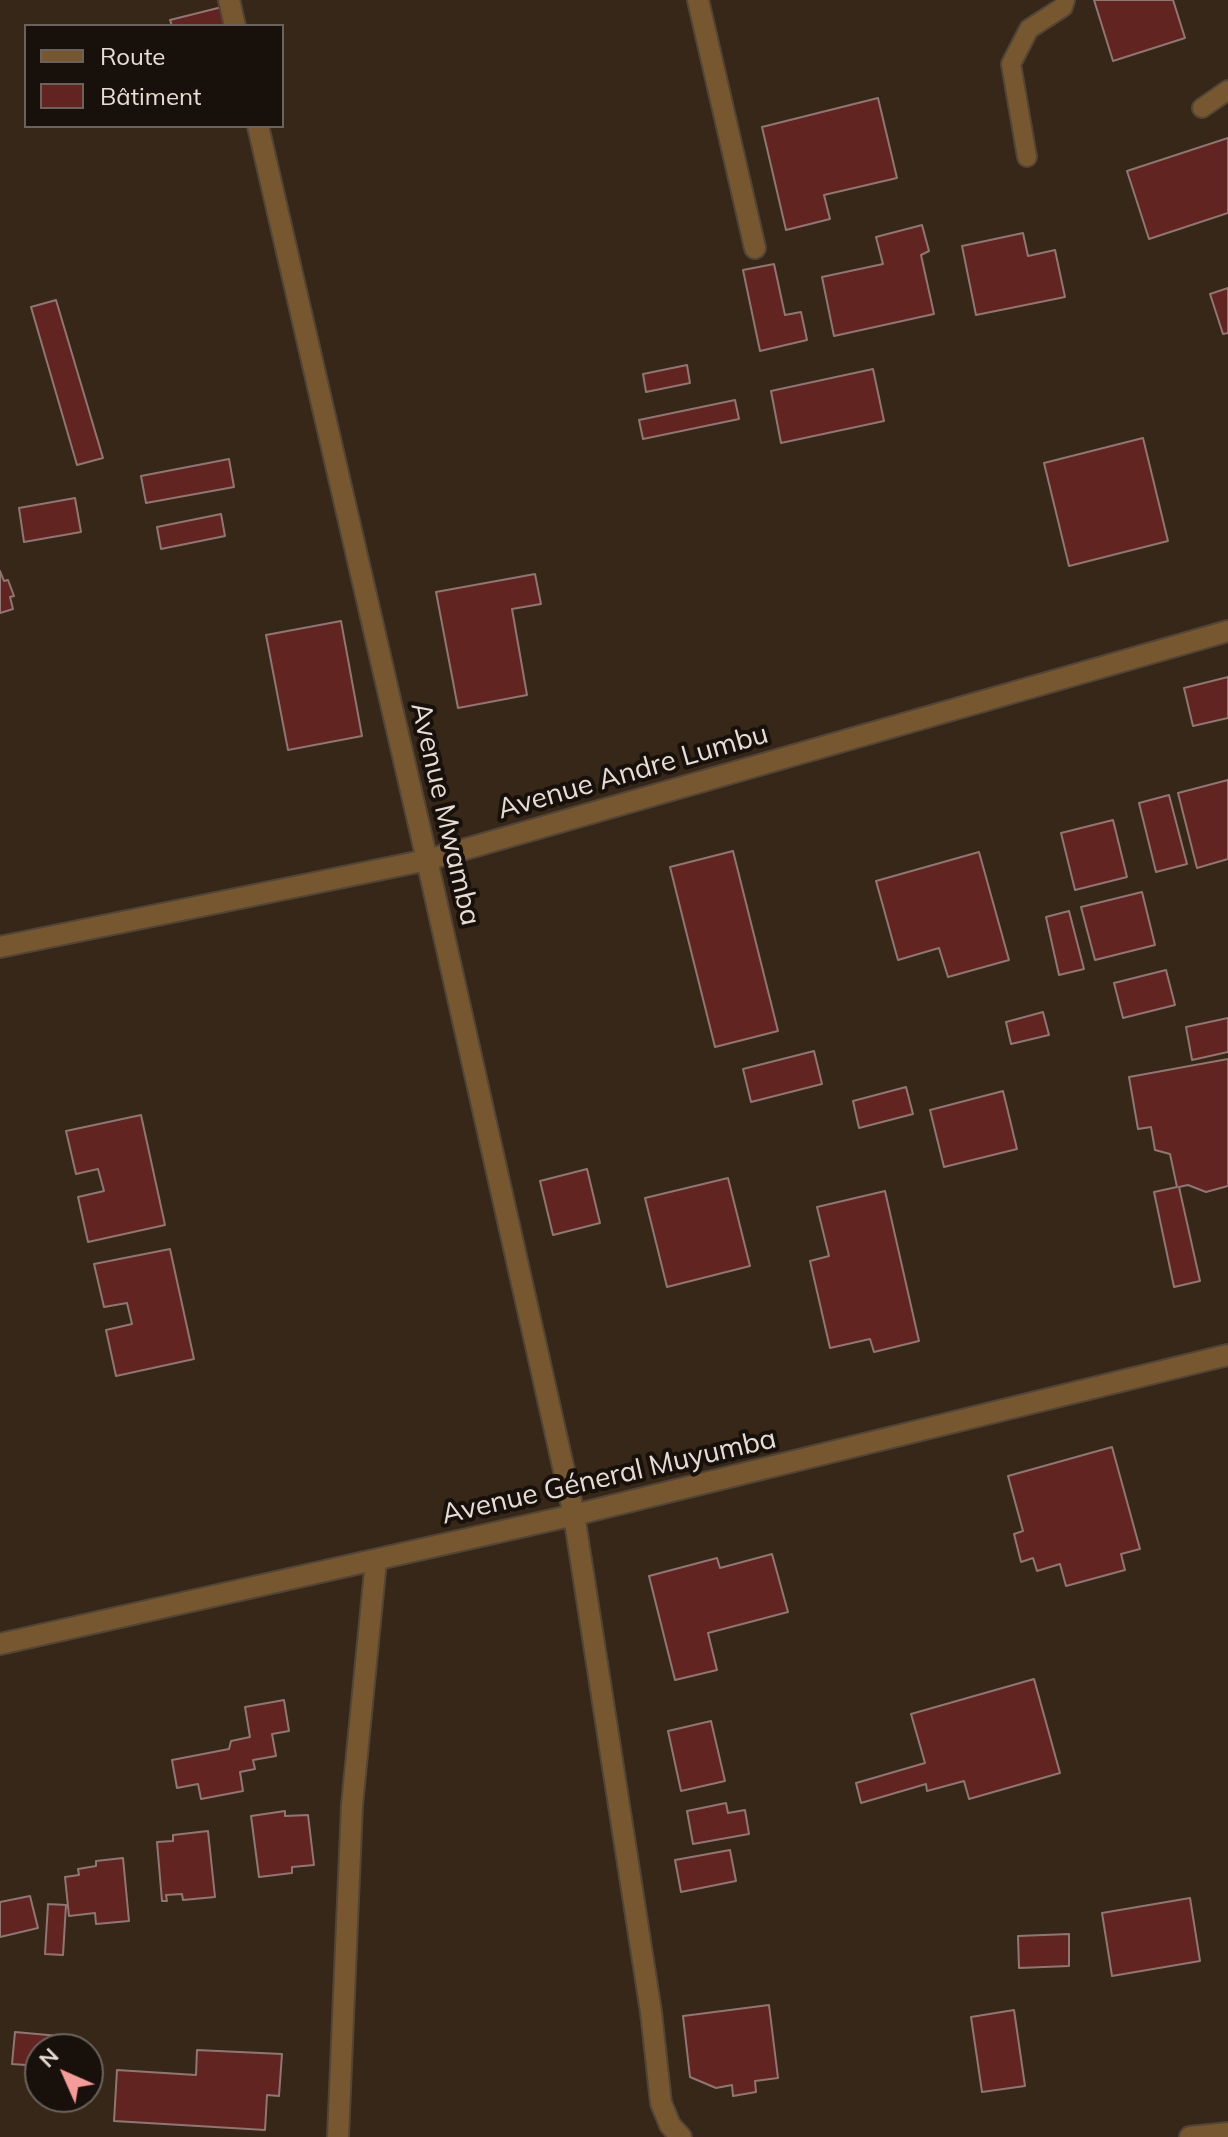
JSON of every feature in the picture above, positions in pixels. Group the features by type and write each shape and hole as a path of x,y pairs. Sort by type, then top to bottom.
{"street":[{"path":"229,0 235,24"},
{"path":"698,0 755,248"},
{"name":"Avenue Mwamba","path":"258,128 574,1515 651,2012 661,2103 670,2125 681,2137"},
{"name":"Avenue Andre Lumbu","path":"0,947 427,860 1228,631"},
{"name":"Avenue Géneral Muyumba","path":"0,1644 574,1515 1228,1355"},
{"path":"338,2137 352,1805 376,1561"},
{"path":"1190,2137 1228,2133"}],"lane":[{"path":"1027,157 1011,64 1029,29 1063,7 1065,0"},
{"path":"1202,108 1228,90"}],"building":[{"path":"1094,0 1173,0 1185,38 1113,61"},
{"path":"222,7 226,24 171,24 170,20"},
{"path":"878,98 897,178 824,195 830,219 786,230 762,127"},
{"path":"1228,138 1228,213 1149,239 1127,171"},
{"path":"922,225 929,251 921,255 934,314 834,336 822,277 883,264 876,237"},
{"path":"1023,233 1028,256 1055,250 1065,297 976,315 962,246"},
{"path":"774,264 785,315 801,312 807,340 760,351 743,270"},
{"path":"1228,288 1228,333 1223,334 1210,294"},
{"path":"56,300 103,458 77,465 31,307"},
{"path":"687,365 690,383 646,392 643,374"},
{"path":"873,369 884,421 781,443 771,391"},
{"path":"735,400 739,419 643,439 639,420"},
{"path":"1143,438 1168,541 1069,566 1044,463"},
{"path":"229,459 234,487 146,503 141,476"},
{"path":"75,498 81,532 24,542 19,508"},
{"path":"221,514 225,536 161,549 157,527"},
{"path":"0,571 4,581 8,580 14,596 10,597 13,609 0,613"},
{"path":"535,574 541,604 512,609 527,695 458,708 436,592"},
{"path":"341,621 362,736 288,750 266,635"},
{"path":"1228,677 1228,718 1193,726 1184,688"},
{"path":"1228,780 1228,859 1197,868 1178,793"},
{"path":"1169,795 1187,864 1156,872 1139,803"},
{"path":"1113,820 1127,877 1075,890 1061,833"},
{"path":"733,851 778,1031 715,1047 670,867"},
{"path":"979,852 1009,960 948,977 939,948 898,960 876,881"},
{"path":"1142,892 1155,945 1095,960 1081,907"},
{"path":"1069,911 1084,969 1059,975 1046,917"},
{"path":"1166,970 1175,1005 1123,1018 1114,983"},
{"path":"1043,1012 1049,1035 1011,1044 1006,1022"},
{"path":"1228,1018 1228,1052 1192,1060 1186,1027"},
{"path":"814,1051 822,1084 751,1102 743,1069"},
{"path":"1228,1059 1228,1186 1206,1192 1188,1185 1179,1187 1200,1281 1174,1287 1154,1192 1177,1187 1170,1154 1155,1150 1151,1127 1138,1129 1129,1077"},
{"path":"906,1087 913,1114 859,1128 853,1101"},
{"path":"1003,1091 1017,1149 944,1167 930,1110"},
{"path":"141,1115 165,1225 88,1242 78,1197 104,1191 98,1169 76,1174 66,1131"},
{"path":"587,1169 600,1223 553,1235 540,1181"},
{"path":"728,1178 750,1266 667,1287 645,1198"},
{"path":"885,1191 919,1341 874,1352 870,1339 830,1348 810,1261 829,1256 817,1207"},
{"path":"170,1249 194,1359 116,1376 106,1330 132,1324 127,1303 104,1307 94,1264"},
{"path":"1112,1447 1140,1549 1121,1554 1125,1570 1066,1586 1060,1564 1037,1571 1033,1558 1021,1562 1014,1534 1023,1531 1008,1476"},
{"path":"772,1554 788,1612 708,1633 717,1670 675,1680 649,1576 717,1558 720,1568"},
{"path":"1034,1679 1060,1773 969,1799 964,1781 927,1791 926,1784 861,1803 856,1783 925,1763 911,1714"},
{"path":"284,1700 289,1731 272,1734 276,1756 253,1760 255,1769 240,1772 243,1791 201,1799 198,1784 177,1788 172,1760 229,1749 231,1741 250,1737 245,1707"},
{"path":"711,1721 725,1781 681,1791 668,1731"},
{"path":"726,1803 728,1813 745,1810 749,1834 693,1844 687,1811"},
{"path":"285,1811 285,1816 308,1815 314,1865 292,1867 292,1873 259,1877 251,1816"},
{"path":"208,1831 215,1897 183,1900 182,1894 166,1895 167,1901 162,1901 157,1842 173,1841 173,1835"},
{"path":"730,1850 736,1881 681,1892 675,1860"},
{"path":"123,1858 129,1921 96,1924 95,1913 69,1916 65,1877 79,1875 78,1869 96,1866 96,1861"},
{"path":"30,1896 38,1928 0,1937 0,1902"},
{"path":"1190,1898 1200,1961 1112,1976 1102,1913"},
{"path":"48,1904 66,1905 63,1955 45,1954"},
{"path":"1069,1934 1069,1966 1019,1968 1018,1936"},
{"path":"769,2005 778,2078 755,2081 756,2092 733,2096 732,2085 716,2088 690,2077 683,2016"},
{"path":"1014,2010 1025,2086 982,2092 971,2017"},
{"path":"15,2032 26,2033 24,2065 12,2064"},
{"path":"197,2050 282,2054 279,2096 267,2095 265,2130 114,2121 117,2070 196,2075"}]}
